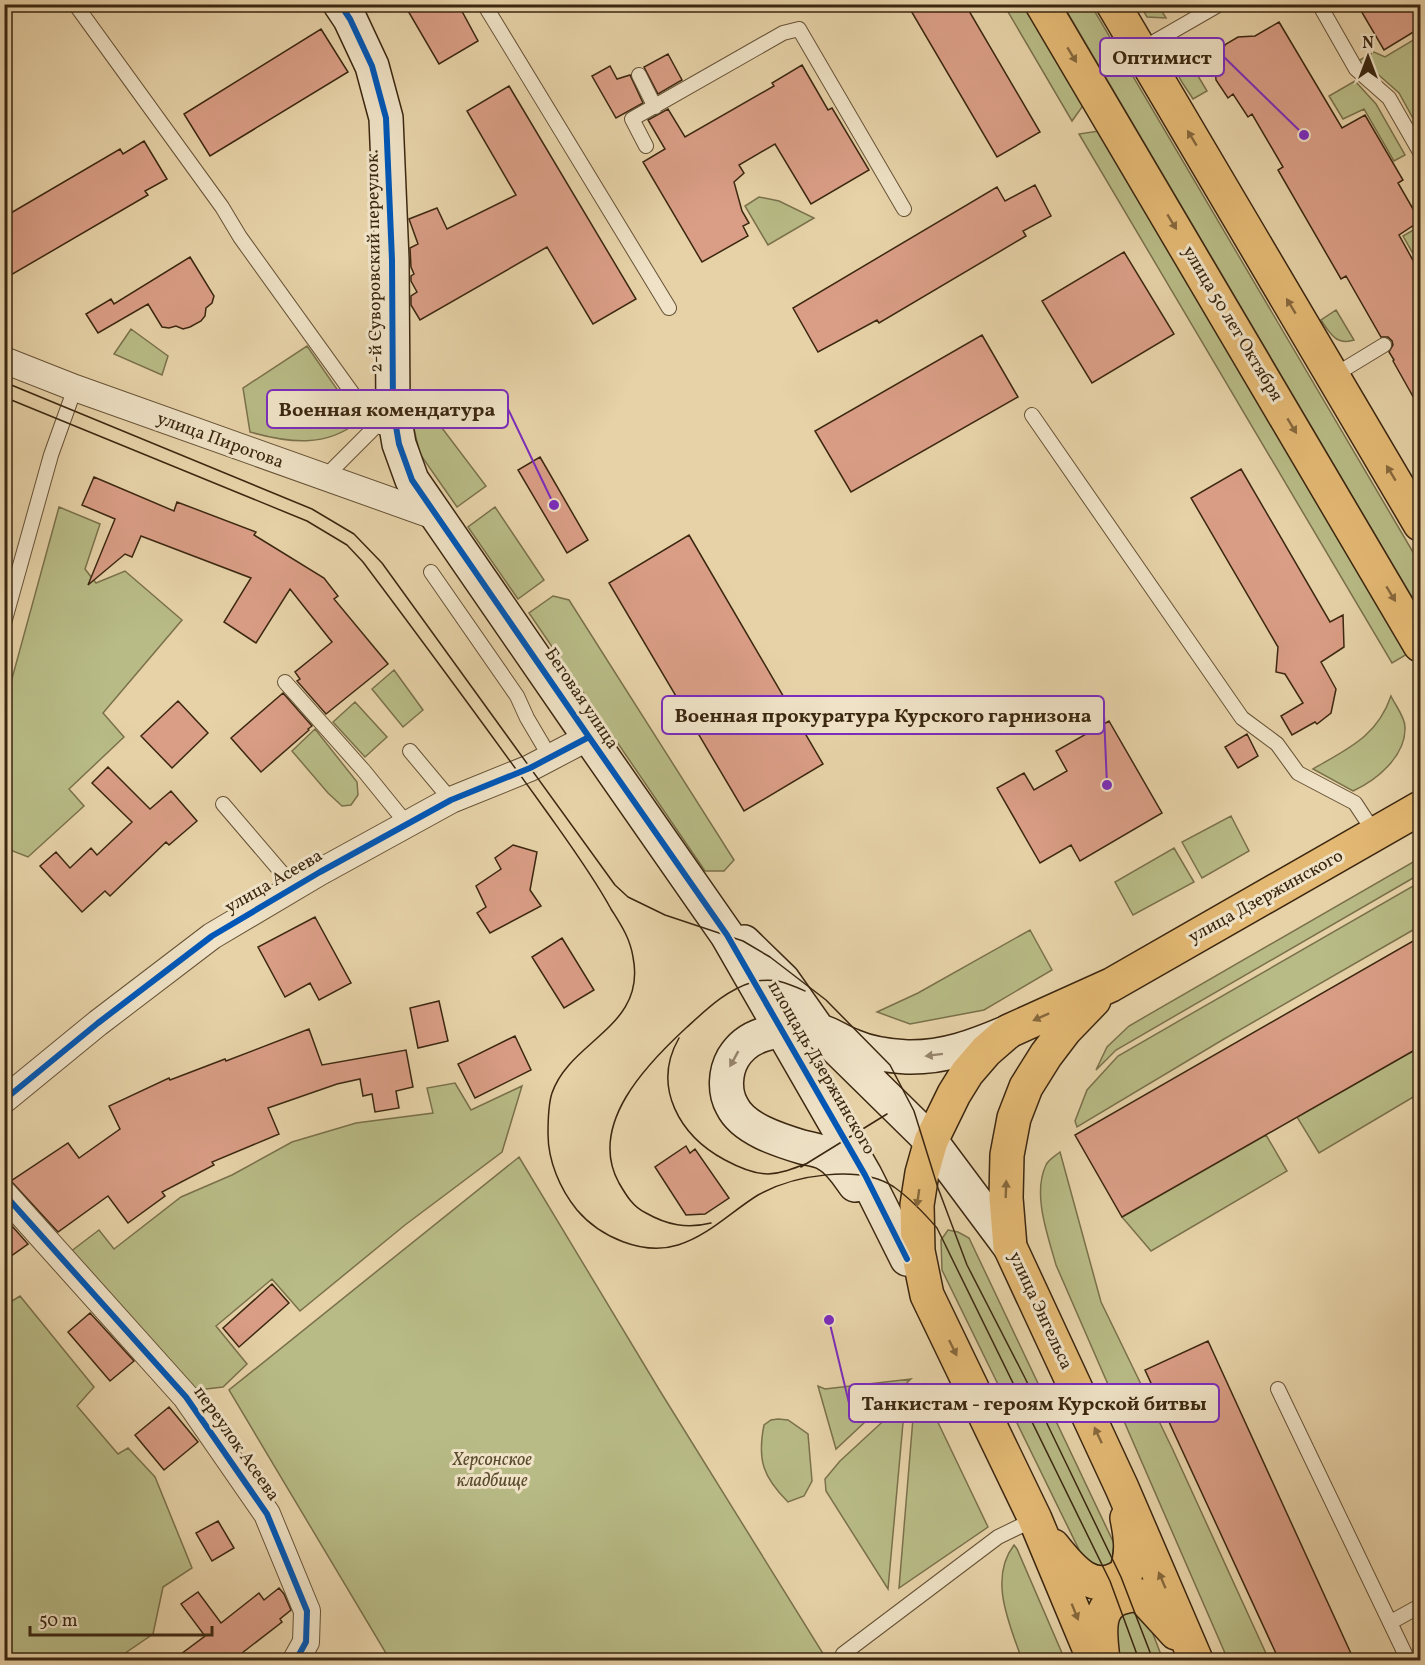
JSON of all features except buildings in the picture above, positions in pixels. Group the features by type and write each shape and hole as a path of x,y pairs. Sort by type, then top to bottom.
{"main road":[{"name":"улица 50 лет Октября","path":"1042,4 1420,645"},
{"path":"1113,4 1420,524"},
{"name":"улица Дзержинского","path":"1112,985 1420,808"},
{"path":"1094,1660 1035,1519 927,1295 918,1251 917,1205 922,1173 932,1141 954,1094 967,1073 986,1051 1009,1031 1112,985"},
{"name":"улица Энгельса","path":"1112,985 1085,1008 1065,1030 1046,1055 1022,1097 1014,1118 1007,1155 1006,1198 1010,1247 1122,1488 1195,1657"},
{"path":"1035,1519 1052,1544 1077,1572 1095,1584 1106,1583 1126,1573 1129,1563 1132,1545 1122,1488"},
{"path":"1103,1660 1100,1633 1106,1606 1112,1601 1138,1595 1143,1597 1195,1657"}],"street":[{"name":"2-й Суворовский переулок.","path":"340,4 372,66 386,118 392,260 393,409 386,428 399,444 412,480 437,517"},
{"name":"улица Пирогова","path":"4,360 75,388 437,517"},
{"name":"Беговая улица","path":"437,517 447,528 589,737 702,897"},
{"name":"улица Асеева","path":"4,1100 98,1023 212,936 294,887 451,800 530,768 589,737"},
{"name":"площадь Дзержинского","path":"702,897 727,935 866,1175 907,1259"},
{"path":"702,897 783,980 819,1031 932,1141 1010,1247"},
{"path":"927,1295 907,1259 840,1165 826,1153 800,1146 756,1129 742,1119 732,1107 727,1091 727,1075 738,1051 752,1039 782,1030 819,1031 879,1054 905,1057 957,1052 1009,1031"},
{"name":"переулок Асеева","path":"4,1194 186,1397 267,1514 307,1611 306,1642 296,1660"}],"lane":[{"path":"75,4 222,207 240,237 386,428 324,478"},
{"path":"484,4 669,308"},
{"path":"1140,50 1220,4"},
{"path":"1319,4 1356,69 1389,98 1420,152"},
{"path":"646,146 632,119 783,33 799,29 904,209"},
{"path":"639,75 655,106"},
{"path":"1333,376 1384,345"},
{"path":"4,623 55,444 75,388"},
{"path":"1032,415 1242,718 1277,744 1298,773 1355,803 1376,835"},
{"path":"431,572 517,696 526,718 550,757"},
{"path":"285,682 364,771 407,824"},
{"path":"410,751 451,800"},
{"path":"223,804 294,887"},
{"path":"1278,1389 1408,1660"},
{"path":"841,1660 843,1654 998,1537 1035,1519"},
{"path":"1391,1622 1420,1606"}],"green space":[{"path":"1004,5 1031,5 1087,100 1072,121"},
{"path":"1063,5 1091,5 1420,564 1420,611"},
{"path":"1140,5 1158,5 1166,18 1147,17"},
{"path":"1420,36 1420,131 1399,93 1372,69 1358,61 1374,52 1385,57"},
{"path":"1179,44 1207,91 1193,99 1174,65 1175,51"},
{"path":"1355,81 1376,104 1405,155 1394,161 1364,109 1343,119 1329,96"},
{"path":"1105,130 1409,653 1392,663 1079,134"},
{"path":"759,197 779,201 814,218 768,245 745,206"},
{"path":"1420,226 1420,266 1403,236"},
{"path":"1336,310 1354,340 1342,341 1334,337 1321,320"},
{"path":"131,329 168,356 162,375 114,354"},
{"path":"307,346 359,421 334,436 307,441 279,439 250,432 243,388"},
{"path":"420,399 486,486 457,507 420,454 408,404"},
{"path":"59,507 100,524 85,569 96,583 125,571 182,620 103,713 124,737 69,789 84,806 28,857 5,848 5,704"},
{"path":"495,507 544,580 518,599 468,527"},
{"path":"553,596 569,600 734,860 724,871 705,871 529,613"},
{"path":"394,670 423,710 403,727 372,689"},
{"path":"1391,696 1403,719 1404,738 1395,757 1380,774 1353,791 1313,769 1349,748 1369,732 1378,722"},
{"path":"355,702 387,737 365,757 333,722"},
{"path":"315,729 357,782 358,795 351,805 342,806 292,751"},
{"path":"1231,816 1249,851 1202,878 1182,842"},
{"path":"1174,848 1194,882 1133,915 1115,882"},
{"path":"1420,858 1420,874 1116,1050 1096,1070 1107,1047 1129,1026"},
{"path":"1420,882 1420,926 1077,1127 1075,1121 1087,1090 1118,1056"},
{"path":"1030,930 1052,970 984,1010 910,1024 877,1012 918,993"},
{"path":"1420,1047 1420,1093 1319,1153 1297,1117"},
{"path":"455,1083 471,1110 522,1086 502,1152 405,1225 300,1311 272,1279 216,1326 247,1364 223,1387 189,1391 70,1252 99,1230 114,1249 181,1197 232,1175 292,1142 356,1123 433,1113 427,1088"},
{"path":"1266,1135 1287,1171 1151,1251 1122,1217"},
{"path":"1060,1152 1101,1302 1172,1448 1269,1660 1228,1660 1056,1265 1043,1215 1041,1189 1046,1165"},
{"name":"Херсонское кладбище","path":"519,1157 660,1391 827,1660 390,1660 229,1390"},
{"path":"948,1230 969,1238 1119,1554 1115,1566 1087,1566 942,1270 941,1240"},
{"path":"20,1296 94,1387 77,1406 118,1454 128,1448 155,1477 192,1568 163,1587 153,1634 115,1660 5,1660 4,1306"},
{"path":"911,1379 836,1449 818,1386 825,1389"},
{"path":"922,1389 988,1527 899,1588 915,1394"},
{"path":"905,1401 888,1589 826,1491 825,1479 840,1461"},
{"path":"771,1420 788,1420 808,1434 812,1481 804,1496 788,1502 768,1476 762,1458 764,1425"},
{"path":"1014,1545 1065,1660 1022,1660 1007,1617 1002,1587 1006,1558"},
{"path":"1132,1604 1145,1613 1163,1660 1121,1660 1112,1637 1113,1611"}],"tram line":[{"path":"4,382 312,509 354,534 382,563 615,885 628,897 665,915 743,941 770,957 826,1000 890,1065 914,1111 938,1188 967,1265 1025,1378 1121,1577 1153,1660"},
{"path":"4,397 307,521 347,545 363,562 574,850 622,926 630,944 634,981 629,1000 618,1017 574,1059 561,1075 552,1093 548,1113 550,1154 560,1184 571,1202 587,1220 610,1236 637,1246 665,1248 700,1236 748,1201 790,1182 845,1174 880,1180 894,1187 917,1206 937,1228 1110,1581 1139,1660"},
{"path":"711,1223 694,1226 669,1223 646,1213 634,1204 619,1183 611,1161 610,1139 616,1118 626,1097 655,1059 709,1007 725,995 743,985 767,980 786,983 805,991"},
{"path":"679,1038 671,1056 668,1074 669,1092 683,1124 695,1138 725,1160 757,1173 779,1173 808,1163"},
{"path":"801,1167 887,1114"}],"cycle path":[{"path":"340,4 350,19 372,66 386,118 392,260 393,409 399,444 412,480 727,935 865,1175 907,1259"},
{"path":"4,1100 98,1023 212,936 320,872 451,800 530,768 589,737"},
{"path":"4,1194 186,1397 267,1514 307,1611 306,1642 296,1660"}],"place":[{"name":"Оптимист","path":"1304,135"},
{"name":"Военная комендатура","path":"554,505"},
{"name":"Военная прокуратура Курского гарнизона","path":"1107,785"},
{"name":"Танкистам - героям Курской битвы","path":"829,1320"}]}
